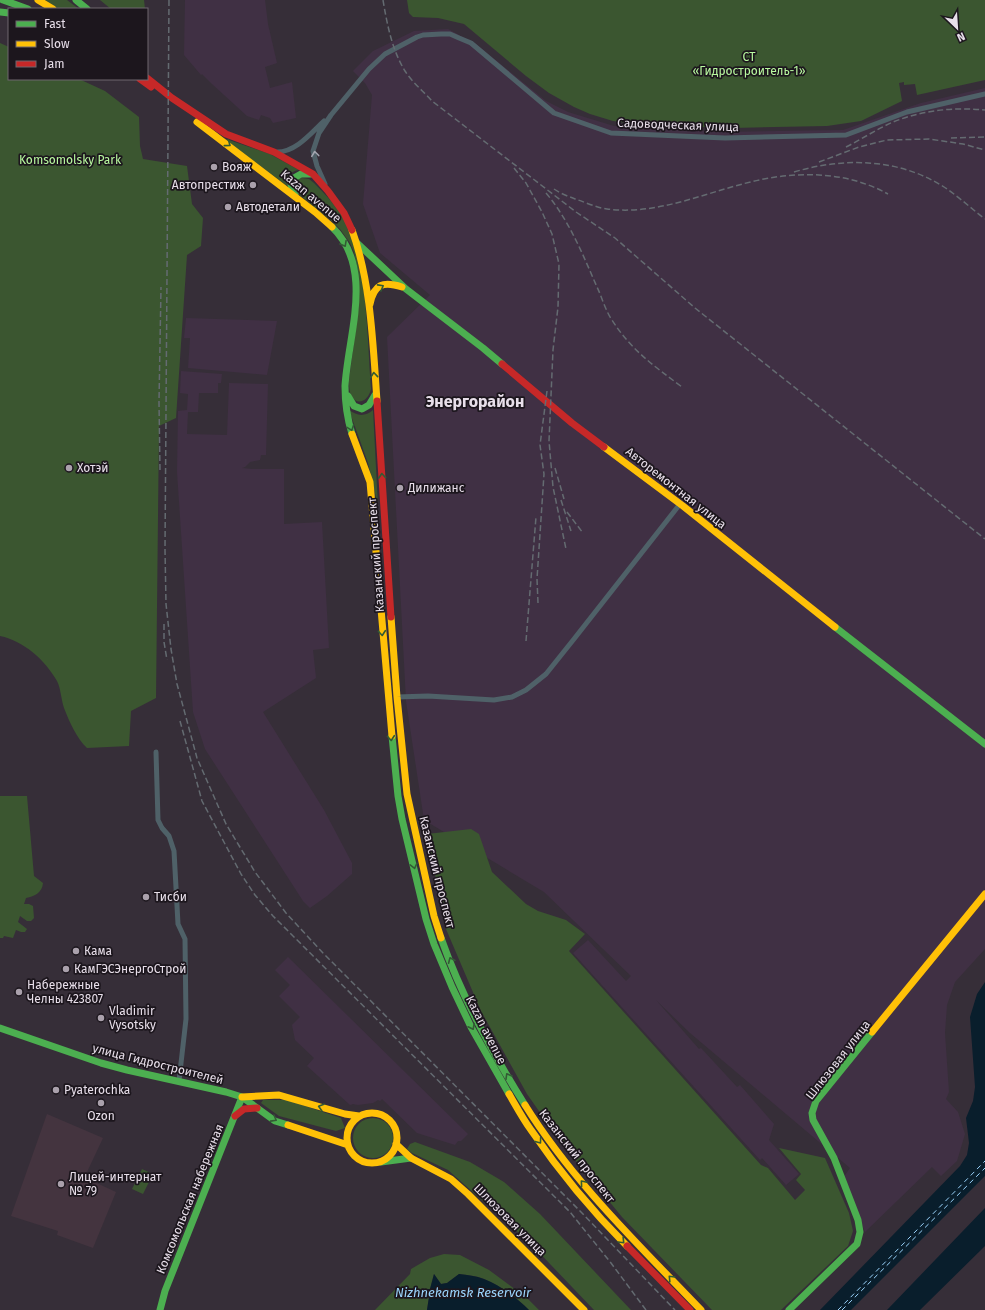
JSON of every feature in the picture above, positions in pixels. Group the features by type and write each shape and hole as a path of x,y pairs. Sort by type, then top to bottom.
{"main road":[{"path":"4,0 25,8"},
{"path":"38,0 51,8"},
{"path":"76,0 86,8"},
{"name":"Kazan avenue","path":"148,79 172,98 226,134 274,152 314,174 328,191 344,213 352,229 364,266 376,392"},
{"name":"Kazan avenue","path":"141,80 297,197 329,225 342,240 348,250 354,271 356,287 356,308 346,372 348,421 366,467 370,482 394,771 402,819 426,919 434,944 471,1027 499,1078 531,1130 563,1173 611,1230 690,1310"},
{"path":"297,197 292,190 291,182 296,176 302,173 314,174"},
{"name":"Авторемонтная улица","path":"357,243 406,289 483,348 572,423 680,504 772,578 985,744"},
{"path":"369,309 371,296 375,289 381,285 387,283 396,284 406,289"},
{"path":"346,390 350,403 356,408 362,410 368,408 372,403 376,392"},
{"name":"Казанский проспект","path":"376,392 397,697 404,770 407,794 434,916 442,940 473,1010 506,1074 538,1125 570,1167 618,1224 701,1310"},
{"path":"394,771 399,776 404,770"},
{"path":"398,796 400,789 404,788 407,794"},
{"name":"Шлюзовая улица","path":"789,1310 857,1244 860,1236 858,1220 835,1162 813,1120 812,1113 816,1101 985,894"},
{"name":"улица Гидростроителей","path":"0,1028 101,1063 242,1097"},
{"path":"242,1097 279,1095 345,1114 359,1116 373,1113 381,1115 392,1124 397,1136 396,1144 389,1156 383,1161 374,1163"},
{"path":"242,1097 274,1121 348,1145"},
{"name":"Комсомольская набережная","path":"160,1310 165,1291 242,1097"},
{"path":"234,1117 244,1109 257,1108"},
{"path":"359,1116 351,1125 347,1138 348,1145 354,1155 360,1160 367,1163 374,1163 411,1158"},
{"name":"Шлюзовая улица","path":"396,1144 411,1158 451,1179 468,1194 584,1310"}],"street":[{"name":"Садоводческая улица","path":"331,115 369,69 385,54 418,37 436,34 450,34 471,44 554,113 611,133 725,138 846,135 907,112 985,94"},
{"path":"274,152 289,150 298,145 331,115"},
{"path":"328,191 317,166 313,151 319,133 331,115"},
{"path":"397,697 428,696 494,700 512,697 526,690 546,674 680,504"},
{"path":"156,752 158,820 162,828 169,836 174,851 178,924 185,938 186,1019 179,1081"}],"shaded area":[{"path":"185,0 265,0 268,24 277,63 265,67 270,88 292,82 296,118 273,123 270,118 261,115 259,120 247,116 202,74 201,75 184,55"},
{"path":"448,29 476,44 546,101 568,112 614,126 725,132 843,130 921,103 985,88 985,949 955,982 947,1005 945,1033 949,1092 946,1099 958,1112 965,1134 957,1161 941,1176 932,1167 865,1232 843,1178 850,1168 690,1033 656,1000 699,1049 701,1048 737,1087 740,1085 774,1124 769,1140 799,1174 786,1185 762,1158 760,1160 573,953 588,940 626,981 631,976 544,892 424,820 406,701 387,337 430,295 380,253 363,204 372,95 365,83 353,71 373,51 414,31"},
{"path":"186,318 277,321 267,375 188,368 190,338 184,338"},
{"path":"181,371 222,374 221,383 218,383 218,393 199,393 198,412 188,412 187,434 227,435 229,383 268,384 266,455 261,455 260,460 250,462 242,468 284,469 284,524 322,522 329,648 313,650 316,678 263,712 324,810 352,863 352,874 327,896 310,908 303,901 205,749 193,712 177,472 178,411 187,410 188,394 180,393"},
{"path":"288,957 468,1134 461,1141 458,1141 455,1145 417,1133 382,1099 373,1103 350,1105 307,1066 314,1058 295,1040 292,1025 300,1017 279,996 290,985 275,970"},
{"name":"Лицей-интернат № 79","path":"47,1114 103,1138 87,1172 90,1180 116,1192 93,1248 57,1235 58,1231 11,1216"}],"green space":[{"path":"45,0 67,0 78,8 57,8"},
{"path":"100,0 144,0 145,8 110,8"},
{"name":"СТ «Гидростроитель-1»","path":"407,0 985,0 985,80 917,95 915,84 904,85 904,82 899,83 902,101 861,121 827,126 732,128 641,125 613,121 574,107 549,93 526,76 464,24 438,18 413,17 409,13"},
{"name":"Komsomolsky Park","path":"0,43 8,47 8,80 81,80 105,91 139,117 140,146 143,159 187,166 192,204 203,218 201,246 187,255 176,418 159,426 156,698 131,711 129,746 87,748 80,740 71,724 64,708 57,681 52,673 33,652 17,642 0,636"},
{"path":"223,138 270,154 299,170 289,175 287,186"},
{"path":"299,179 309,179 314,183 338,210 346,222 355,248 360,267 366,308 371,389 366,399 361,402 352,397 349,384 359,304 358,271 354,252 350,243 340,229 300,195 296,184"},
{"path":"349,410 355,414 364,415 373,410 378,506 368,463"},
{"path":"0,796 27,796 34,876 43,883 40,892 26,898 24,904 33,906 34,918 31,921 27,921 20,916 18,922 27,929 25,932 16,930 13,938 4,936 3,938 0,938"},
{"path":"471,829 479,834 492,872 526,904 538,911 566,920 585,934 569,951 761,1165 768,1168 795,1200 805,1190 796,1180 801,1174 779,1148 825,1158 849,1213 853,1231 848,1246 781,1310 712,1310 622,1217 562,1144 527,1094 481,1011 446,929 427,834"},
{"path":"263,1100 287,1100 341,1118 345,1128 336,1131 279,1116 261,1103"},
{"path":"377,1118 384,1121 390,1127 393,1138 392,1146 384,1155 377,1158 369,1158 362,1155 354,1146 353,1134 356,1127 365,1119"},
{"path":"415,1142 470,1162 504,1182 540,1214 631,1310 594,1310 529,1242 448,1170 412,1153 407,1149 410,1144"},
{"path":"142,1169 153,1174 143,1194 132,1189"},
{"path":"444,1254 460,1255 489,1270 527,1298 539,1310 529,1310 508,1292 481,1278 459,1274 447,1283 441,1284 434,1274 430,1289 417,1290 429,1297 427,1310 375,1310 410,1274 411,1269 430,1258"}],"water":[{"path":"985,982 985,1176 851,1310 820,1310 960,1166 967,1155 969,1143 966,1118 973,1101 975,1087 970,1017 977,994"},
{"path":"985,1208 985,1246 920,1310 887,1310"},
{"name":"Nizhnekamsk Reservoir","path":"434,1274 441,1284 447,1283 459,1274 484,1279 508,1292 529,1310 427,1310 429,1297 416,1290 430,1289"}],"ferry route":[{"path":"838,1310 985,1161"},
{"path":"842,1310 985,1168"}],"railway":[{"path":"169,0 165,549 166,604 177,684 197,758 226,824 255,872 286,913 323,953 582,1213 675,1310"},
{"path":"383,0 391,37 400,63 411,79 432,101 576,212 615,238 695,308 985,539"},
{"path":"846,147 887,125 904,118 939,110 985,110"},
{"path":"951,138 985,137"},
{"path":"819,162 859,147 887,140 929,139 963,144 985,150"},
{"path":"794,172 833,164 872,163 892,166 911,171 947,189 985,219"},
{"path":"514,168 526,183 542,212 552,234 559,264 558,307 553,350 549,441 553,487 566,549"},
{"path":"554,189 569,197 600,208 627,210 647,209 667,205 745,183 780,176 796,175 843,178 873,187 888,194"},
{"path":"546,193 569,226 607,312 619,331 635,349 682,387"},
{"path":"160,470 159,402 161,287"},
{"path":"538,603 537,579 544,474 540,445 547,391"},
{"path":"555,468 564,499"},
{"path":"561,500 571,531"},
{"path":"567,512 583,533"},
{"path":"526,641 536,517"},
{"path":"164,624 164,642 167,660"},
{"path":"180,721 202,801 241,874 255,895 273,916 570,1212 646,1310"}],"traffic: fast":[{"path":"3,0 25,8"},
{"path":"76,0 86,8"},
{"path":"0,12 8,13"},
{"path":"295,194 291,185 294,178 301,174 311,174"},
{"path":"332,227 345,244 353,262 356,282 354,324 345,386 345,398 352,434"},
{"path":"357,243 406,289 502,364"},
{"path":"348,396 354,406 362,409 369,405 375,395"},
{"path":"835,627 985,744"},
{"path":"392,736 398,796 402,819 426,919 434,944 471,1027 509,1094"},
{"path":"441,938 458,981 478,1024 525,1105"},
{"path":"0,1028 101,1063 242,1097 275,1121 288,1125"},
{"path":"789,1310 857,1244 860,1232 858,1220 834,1158 813,1120 812,1113 816,1101 872,1032"},
{"path":"160,1310 165,1291 242,1097"},
{"path":"381,1162 411,1158"}],"traffic: slow":[{"path":"38,0 51,8"},
{"path":"197,122 315,212 332,227"},
{"path":"352,230 367,292 377,401"},
{"path":"370,304 374,292 380,286 390,284 402,287"},
{"path":"352,434 370,482 392,736"},
{"path":"604,447 683,506 835,627"},
{"path":"391,617 397,697 407,794 434,916 441,938"},
{"path":"872,1032 985,894"},
{"path":"509,1094 528,1126 564,1175 601,1219 627,1246"},
{"path":"242,1097 279,1095 345,1114 359,1116"},
{"path":"525,1105 544,1133 585,1187 701,1310"},
{"path":"372,1113 382,1115 390,1120 395,1128 397,1138 395,1148 390,1156 382,1161 372,1163 362,1161 354,1156 349,1148 347,1138 349,1128 354,1120 362,1115 372,1113"},
{"path":"288,1125 348,1145"},
{"path":"396,1144 411,1158 451,1179 468,1194 584,1310"}],"traffic: jam":[{"path":"148,79 172,98 226,134 274,152 313,174 344,213 352,230"},
{"path":"141,80 151,87"},
{"path":"502,364 572,423 604,447"},
{"path":"377,401 391,617"},
{"path":"235,1116 244,1109 257,1108"},
{"path":"627,1246 690,1310"}],"place":[{"name":"Вояж","path":"214,167"},
{"name":"Автопрестиж","path":"253,185"},
{"name":"Автодетали","path":"228,207"},
{"name":"Хотэй","path":"69,468"},
{"name":"Дилижанс","path":"400,488"},
{"name":"Тисби","path":"146,897"},
{"name":"Кама","path":"76,951"},
{"name":"КамГЭСЭнергоСтрой","path":"66,969"},
{"name":"Набережные Челны 423807","path":"19,992"},
{"name":"Vladimir Vysotsky","path":"101,1018"},
{"name":"Pyaterochka","path":"56,1090"},
{"name":"Ozon","path":"101,1103"},
{"name":"Лицей-интернат № 79","path":"61,1184"}],"district":[{"name":"Энергорайон","path":"475,401"}]}
